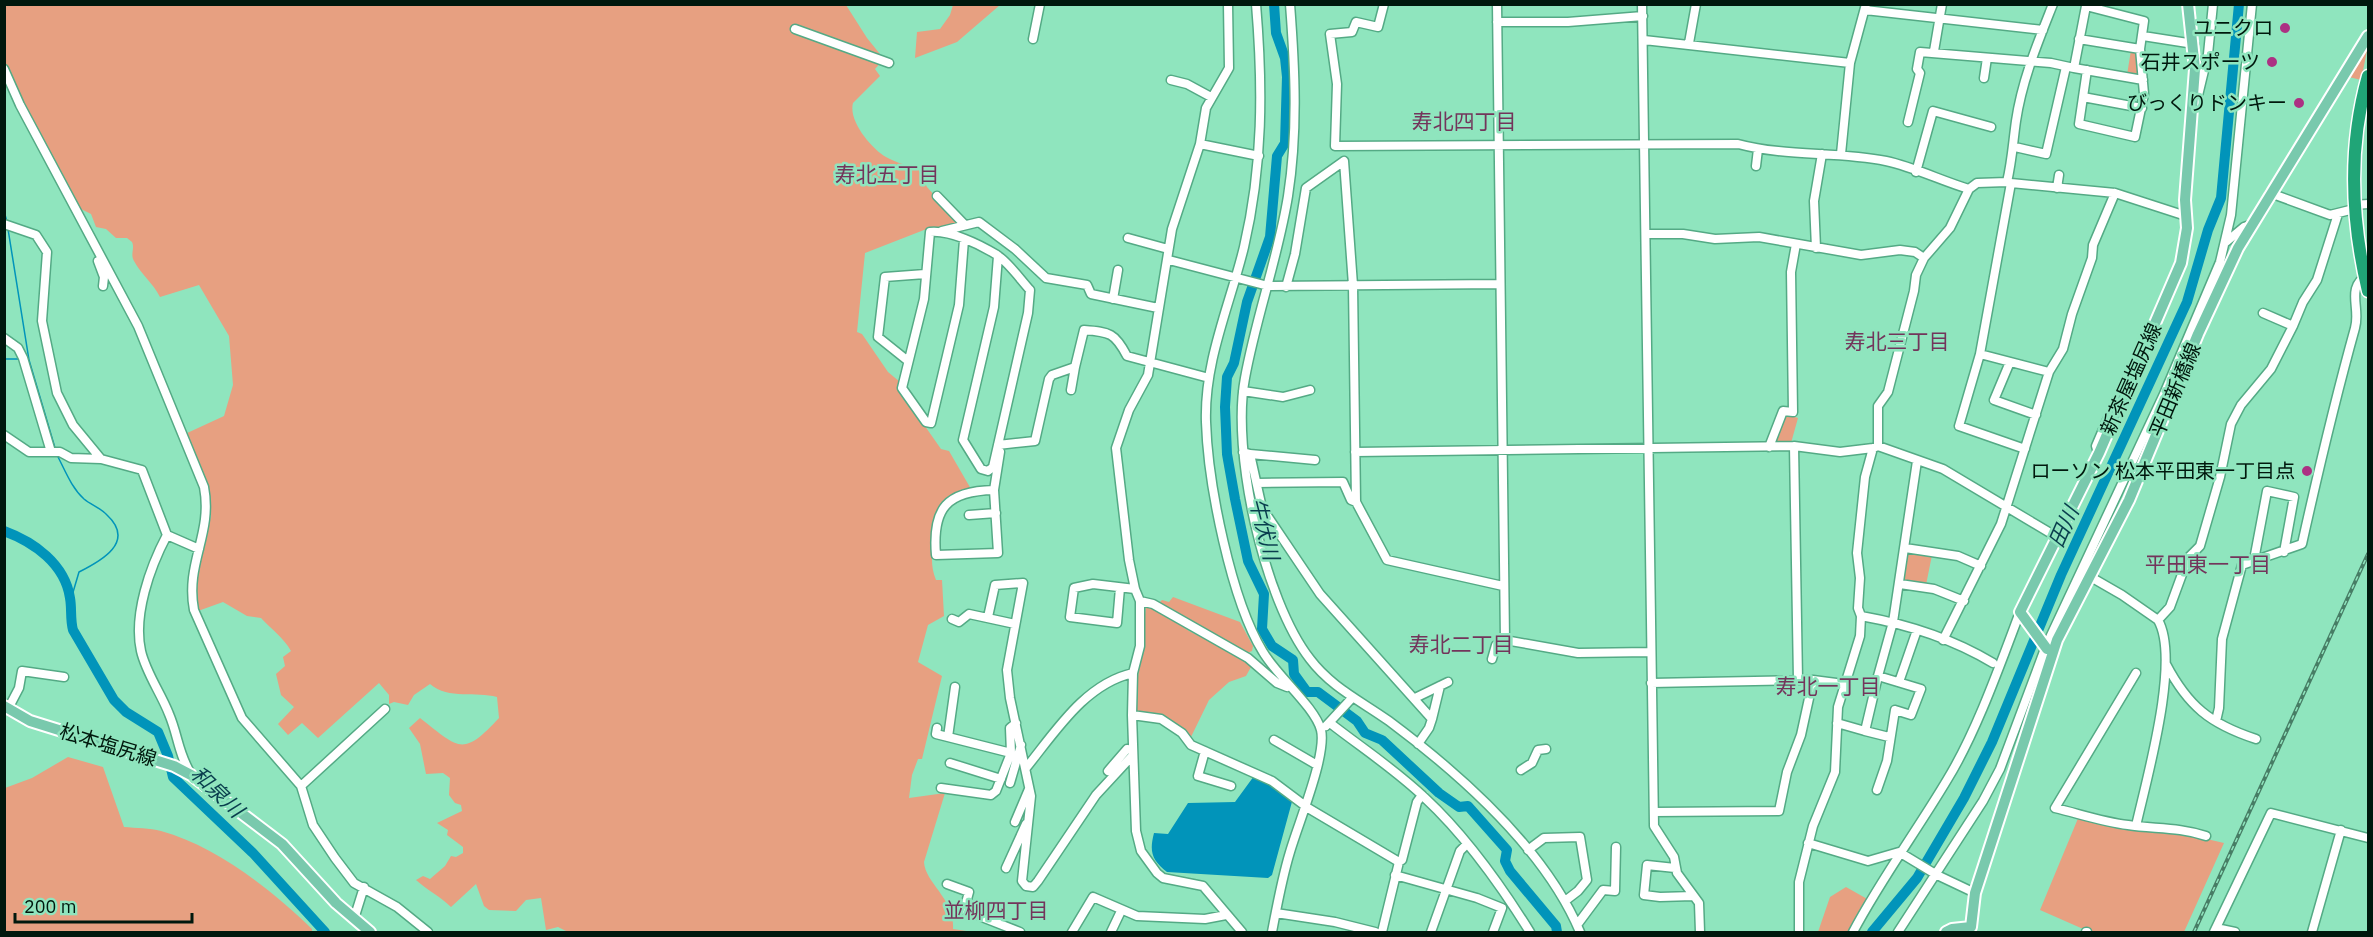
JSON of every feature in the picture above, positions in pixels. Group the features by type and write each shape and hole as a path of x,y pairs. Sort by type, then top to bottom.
{"highway":[{"path":"2368,76 2355,151 2354,207 2368,291"}],"main road":[{"name":"新茶屋塩尻線","path":"2022,614 2056,537 2135,373 2181,263 2185,243 2195,69 2188,4"},
{"name":"平田新橋線","path":"2017,762 2057,640 2129,500 2198,334 2250,225 2368,36"},
{"path":"1946,933 1952,929 1971,930 1975,893 2017,762 2019,734 2046,646 2074,595 2086,580"},
{"path":"2022,614 2046,646"},
{"name":"松本塩尻線","path":"6,708 30,721 169,764 191,775 282,844 370,933"}],"street":[{"path":"1034,39 1040,4"},
{"path":"1228,4 1229,68 1211,97 1200,144 1168,249 1169,260 1158,308 1153,361 1121,428 1116,448 1135,589 1140,601 1140,646 1133,673 1132,715 1136,831 1141,851 1163,878 1203,886 1242,933"},
{"path":"1256,4 1261,72 1259,156 1238,278 1209,378 1206,418 1212,479 1237,593 1262,651 1316,717 1321,730 1322,742 1317,765 1289,854 1272,933"},
{"path":"1290,4 1296,110 1294,143 1287,200 1243,391 1246,453 1268,573 1285,619 1309,658 1351,699 1386,719 1418,744 1507,825 1565,901 1579,929"},
{"path":"1384,4 1378,27 1356,22 1352,32 1330,34 1336,84 1335,147 1738,144 1758,149 1841,154 1888,162 1969,189"},
{"path":"1497,4 1505,640"},
{"path":"1642,4 1654,826 1674,856 1675,868 1700,907 1700,933"},
{"path":"1689,43 1696,4"},
{"path":"1934,51 1942,4"},
{"path":"2025,449 1959,426 1980,354 2015,147 2016,122 2030,63 2053,4"},
{"path":"2191,112 2198,100 2208,54 2213,4"},
{"path":"1898,933 1934,872 1983,801 2000,769 2046,646 2164,394 2226,242 2252,4"},
{"path":"2015,147 2046,154 2079,39 2086,6 2105,8 2144,21 2140,49 2143,80 2142,108 2135,137 2079,124 2087,70"},
{"path":"1841,154 1850,63 1866,8 2043,30"},
{"path":"1497,22 1568,22 1643,16"},
{"path":"795,29 890,63"},
{"path":"2143,36 2194,44"},
{"path":"2079,39 2140,49"},
{"path":"1644,40 1689,43 1850,63"},
{"path":"1908,123 1920,73 1917,69 1918,54 1934,51 2030,63 2051,63 2143,80"},
{"path":"1984,78 1987,58"},
{"path":"4,69 20,105 138,326 204,487 207,506 190,584 196,616 242,718 301,786 313,825 319,836 354,883 397,907 428,933"},
{"path":"1171,80 1187,84 1211,97"},
{"path":"2083,97 2142,108"},
{"path":"1916,172 1933,111 1991,127"},
{"path":"1200,144 1259,156"},
{"path":"1756,166 1758,149"},
{"path":"1816,248 1814,201 1822,154"},
{"path":"1286,287 1295,254 1306,188 1344,161 1353,285 1356,502 1387,560 1503,586"},
{"path":"2057,188 2059,175"},
{"path":"1799,933 1798,886 1808,843 1835,772 1837,723 1844,684 1858,648 1861,616 1858,608 1860,579 1857,553 1865,477 1875,447 1878,406 1888,392 1916,275 1924,258 1950,228 1969,189 1977,183 2009,182 2115,193 2186,216"},
{"path":"1943,640 1981,566 2006,506 2049,372 2063,349 2072,314 2092,258 2093,245 2115,193"},
{"path":"2270,193 2330,215 2368,204"},
{"path":"937,196 964,224"},
{"path":"2158,620 2170,607 2188,558 2200,546 2220,477 2231,424 2241,405 2271,369 2303,303 2317,280 2338,214"},
{"path":"964,240 959,305 931,423 926,422 902,388 924,299 930,232 979,222 1015,249 1046,278 1088,285 1091,294 1158,308"},
{"path":"4,224 36,235 47,252 49,262 42,301 42,321 57,393 73,425 101,459"},
{"path":"2226,242 2244,227 2250,225"},
{"path":"942,231 998,256 1030,290 1028,313 999,445 993,467 988,471 981,469 963,440 994,307 998,256"},
{"path":"1646,234 1683,234 1715,239 1759,237 1861,255 1900,250 1915,252 1924,258"},
{"path":"1128,238 1168,249"},
{"path":"1769,447 1783,411 1792,412 1791,272 1796,244"},
{"path":"97,249 96,255 104,277 103,286"},
{"path":"1169,260 1266,286 1500,284"},
{"path":"1113,298 1118,270"},
{"path":"908,361 878,337 885,277 925,274"},
{"path":"2216,721 2219,708 2222,639 2242,565 2301,544 2333,405 2356,325 2354,291 2356,285 2367,276"},
{"path":"2263,313 2293,327"},
{"path":"1071,390 1084,330 1107,332 1119,339 1128,356 1209,378"},
{"path":"4,338 18,348 23,358 55,452"},
{"path":"1980,354 2049,372"},
{"path":"2010,362 1994,400 2036,415"},
{"path":"999,445 1035,441 1049,379 1052,375 1075,367"},
{"path":"1243,391 1283,397 1310,390"},
{"path":"4,435 29,452 55,452 71,458 101,459 142,470 166,535 148,586 139,636 141,652 172,721 180,757 191,775"},
{"path":"994,490 970,490 952,499 944,507 936,528 936,555 998,553 994,490 999,445"},
{"path":"1794,446 1798,680"},
{"path":"1355,452 1794,446 1840,452 1875,447 1944,470 2056,537"},
{"path":"1246,453 1315,460"},
{"path":"1246,453 1257,483 1262,508 1320,594 1431,718"},
{"path":"1865,731 1893,622 1917,461"},
{"path":"1257,483 1343,482 1351,500 1356,502"},
{"path":"2254,560 2267,491 2294,497 2283,552"},
{"path":"969,515 996,513"},
{"path":"166,535 199,549"},
{"path":"1905,548 1958,556 1981,566"},
{"path":"2086,580 2122,595 2158,620 2163,636 2166,664 2163,702 2136,826"},
{"path":"988,617 995,585 1023,583 1006,670 1030,788 1030,819 1022,881 1026,886 1033,887 1096,795 1133,752"},
{"path":"1120,588 1117,623 1070,617 1074,588 1093,584 1135,589"},
{"path":"1900,584 1934,589 1964,601"},
{"path":"1140,601 1153,604 1248,658 1277,683 1290,688"},
{"path":"952,619 959,622 969,614 1015,624"},
{"path":"1852,933 1900,852 1948,779 2022,614"},
{"path":"1861,616 1893,622 1968,648 1993,663"},
{"path":"1899,682 1917,630"},
{"path":"1994,675 1993,663 2013,631"},
{"path":"1492,659 1496,645 1505,640 1578,653 1650,652"},
{"path":"1248,658 1262,651"},
{"path":"2166,664 2190,703 2229,730 2256,739"},
{"path":"6,708 19,688 22,671 61,679"},
{"path":"1026,768 1067,716 1080,704 1115,677 1133,673"},
{"path":"2136,673 2055,808 2099,818 2106,822 2168,827 2206,836"},
{"path":"1877,790 1887,761 1888,737 1894,710 1911,715 1921,688 1878,676"},
{"path":"1654,812 1779,811 1787,772 1801,735 1813,680"},
{"path":"1651,682 1813,680 1844,684"},
{"path":"1414,698 1444,684 1429,728 1418,744"},
{"path":"948,737 955,687"},
{"path":"1321,730 1351,699"},
{"path":"301,786 385,709"},
{"path":"1132,715 1161,719 1182,733 1191,745 1272,781 1304,805 1398,862"},
{"path":"1332,721 1422,795 1467,844 1508,897 1530,933"},
{"path":"1005,781 1011,753 1010,728 1016,723"},
{"path":"1837,723 1888,737"},
{"path":"937,728 936,734 1011,753"},
{"path":"1274,740 1317,765"},
{"path":"1538,742 1522,768 1532,763 1538,750 1546,749"},
{"path":"941,788 991,795 1005,781 1021,745"},
{"path":"1108,771 1127,749 1133,752"},
{"path":"1205,751 1198,776 1231,786"},
{"path":"950,763 1005,781"},
{"path":"1015,822 1030,788"},
{"path":"1382,933 1398,862 1402,860 1417,802 1422,795"},
{"path":"2235,933 2215,931 2271,813 2368,837"},
{"path":"1006,868 1030,819"},
{"path":"2312,933 2341,830"},
{"path":"1528,850 1544,838 1580,837 1587,880 1565,901"},
{"path":"1808,843 1868,861 1900,852 1975,893"},
{"path":"1431,933 1460,851 1467,844"},
{"path":"1579,929 1604,890 1616,891 1616,847"},
{"path":"1675,868 1647,865 1644,895 1694,896"},
{"path":"1395,875 1447,889 1502,908 1493,933"},
{"path":"947,884 969,892 964,910 1020,933"},
{"path":"354,919 364,887"},
{"path":"1072,933 1093,897 1137,916 1217,919 1226,915"},
{"path":"1111,933 1121,911"},
{"path":"1276,913 1335,922 1375,933"}],"shaded area":[{"path":"5,5 846,5 867,38 884,59 875,69 880,76 853,103 854,118 862,134 886,157 918,169 927,187 959,223 924,230 865,253 857,332 862,334 888,372 900,382 899,389 941,449 949,451 971,489 943,507 933,544 933,571 936,580 942,580 944,616 928,625 918,662 942,676 922,759 918,759 912,775 909,798 945,793 924,862 929,877 949,909 953,929 973,932 568,932 558,927 546,930 541,898 526,900 516,911 489,910 484,906 476,884 451,907 416,880 423,876 430,879 445,866 451,856 456,857 463,853 463,847 447,835 448,830 437,823 462,811 461,805 455,803 449,795 450,778 443,773 426,774 420,744 409,728 420,718 452,742 468,743 487,731 499,718 497,697 454,694 437,689 430,684 414,695 408,705 394,702 389,704 389,695 379,683 318,738 302,723 288,735 278,724 294,707 281,695 276,674 285,666 283,657 291,651 288,646 261,618 247,616 223,602 198,611 194,585 211,516 211,501 185,434 224,416 233,385 229,336 199,285 160,297 134,261 132,242 127,238 116,238 106,229 96,227 91,214 79,208 15,88 5,61"},
{"path":"953,5 1000,5 957,42 915,58 917,32 940,29 950,15"},
{"path":"2368,46 2361,80 2349,77"},
{"path":"2131,50 2138,53 2138,77 2127,75"},
{"path":"1786,414 1798,418 1791,443 1774,444"},
{"path":"1910,551 1932,555 1926,585 1905,582 1903,579 1906,555"},
{"path":"1173,597 1240,622 1253,646 1252,651 1247,653 1158,604 1162,600 1169,602"},
{"path":"1146,606 1156,608 1189,631 1240,656 1251,667 1246,676 1229,682 1209,700 1190,739 1182,730 1134,713"},
{"path":"68,757 103,767 124,827 161,831 182,838 222,858 279,899 312,929 312,932 5,932 5,788 32,778"},
{"path":"2079,816 2168,830 2224,843 2184,932 2090,932 2040,910"},
{"path":"1846,887 1869,900 1850,932 1818,932 1830,897"}],"water":[{"path":"1254,776 1271,783 1293,798 1272,875 1268,878 1167,872 1158,864 1152,851 1154,833 1168,834 1188,803 1235,802"}],"waterway":[{"name":"牛伏川","path":"1274,4 1276,33 1285,58 1287,77 1285,143 1277,156 1270,237 1247,302 1234,363 1227,377 1225,407 1227,454 1235,499 1248,561 1264,594 1262,629 1272,646 1293,660 1294,674 1307,692 1318,692 1357,721 1365,733 1382,740 1439,793 1459,807 1468,806 1507,850 1505,861 1510,871 1556,926 1557,932"},
{"name":"田川","path":"1872,932 1917,878 1964,798 1992,742 2061,575 2187,302 2208,230 2221,198 2239,4"},
{"path":"4,211 7,222"},
{"path":"8,229 29,360"},
{"path":"4,359 19,359"},
{"path":"29,360 55,448"},
{"path":"57,455 75,489 84,499 107,515 115,525 118,534 117,542 112,550 79,572 71,599"},
{"name":"和泉川","path":"4,531 37,548 62,575 70,598 73,630 114,700 126,712 158,732 168,756 173,777 253,853 325,932"}],"railway":[{"path":"2194,932 2368,554"}],"place":[{"name":"ユニクロ","path":"2285,28"},
{"name":"石井スポーツ","path":"2272,62"},
{"name":"びっくりドンキー","path":"2299,103"},
{"name":"ローソン 松本平田東一丁目点","path":"2307,471"}],"district":[{"name":"寿北四丁目","path":"1464,122"},
{"name":"寿北五丁目","path":"887,175"},
{"name":"寿北三丁目","path":"1897,342"},
{"name":"平田東一丁目","path":"2208,565"},
{"name":"寿北二丁目","path":"1461,645"},
{"name":"寿北一丁目","path":"1828,687"},
{"name":"並柳四丁目","path":"996,911"}]}
